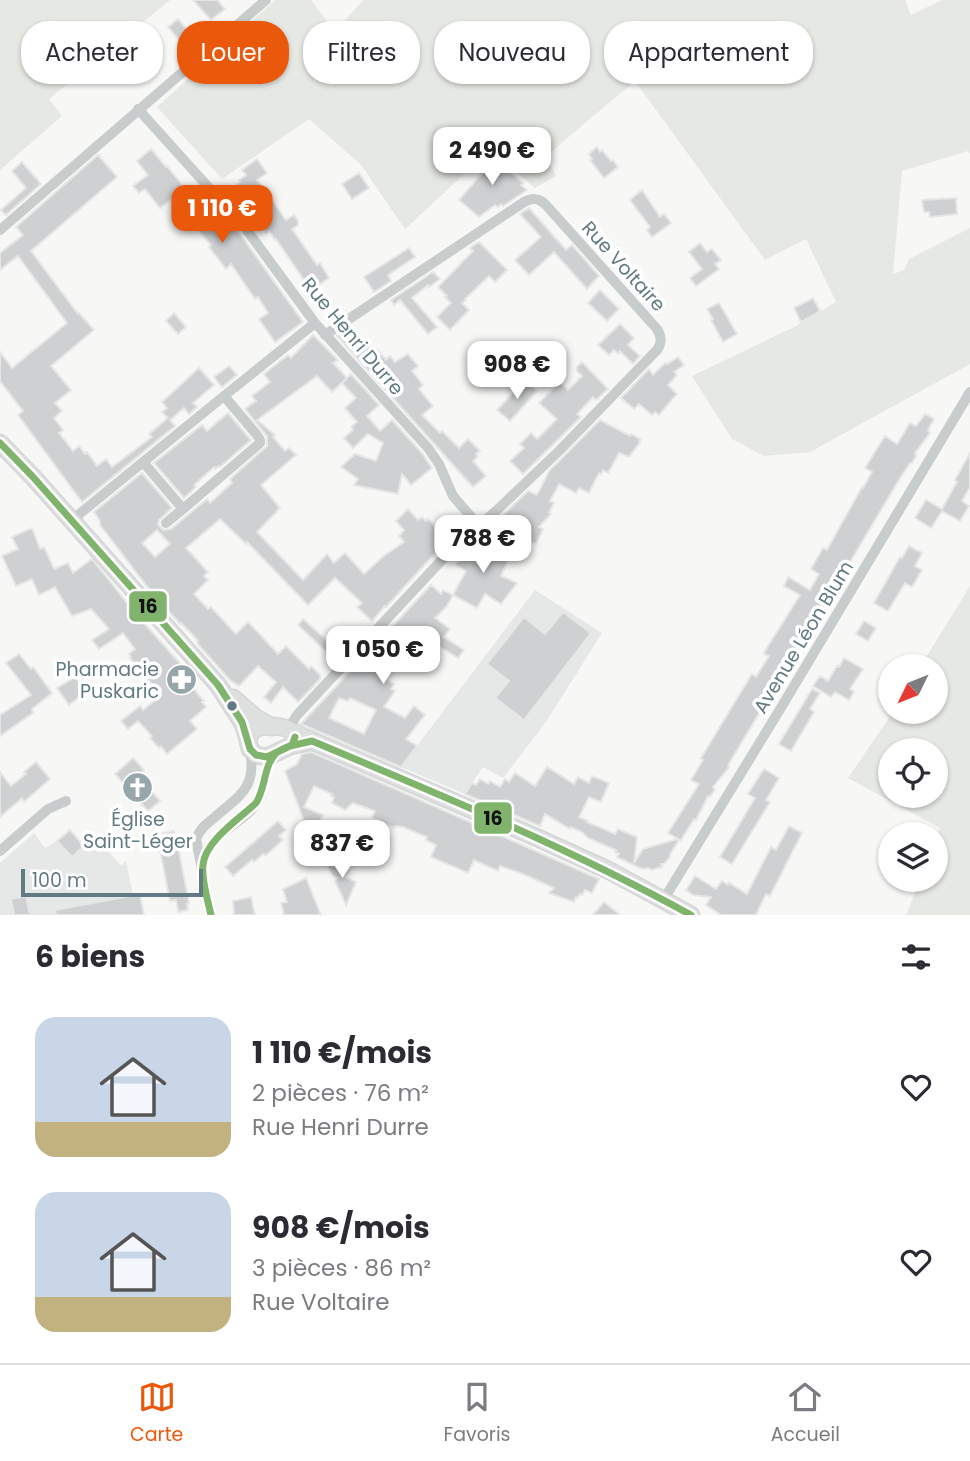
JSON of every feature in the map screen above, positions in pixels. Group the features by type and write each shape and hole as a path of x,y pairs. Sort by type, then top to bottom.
{"main road":[{"path":"0,429 33,477"},
{"path":"0,443 218,685 251,714 287,739 312,741 517,829 608,870 691,915"},
{"path":"218,685 242,722 254,754 263,757 287,739"},
{"path":"249,744 251,734 256,729 272,727"}],"street":[{"path":"0,230 265,0"},
{"name":"Rue Henri Durre","path":"138,109 247,229 315,323 428,448 439,464 453,496 479,526"},
{"name":"Rue Voltaire","path":"202,868 208,848 260,799 266,771 287,739 297,715 448,554 560,450 657,350 661,342 657,329 546,205 533,199 524,202 325,335"},
{"path":"72,520 315,323"},
{"name":"Avenue Léon Blum","path":"664,899 970,392"},
{"path":"166,523 260,443 257,435 224,396"},
{"path":"143,462 183,509"},
{"path":"211,915 196,843 197,835 248,785 252,767 249,744"},
{"path":"0,851 48,809 66,801"}],"shaded area":[{"path":"0,0 170,0 144,21 21,21 21,84 67,84 49,99 62,116 0,170"},
{"path":"275,0 311,0 327,21 303,21 303,84 420,84 420,21 345,21 363,0 905,0 911,15 942,0 970,0 970,154 968,151 902,171 893,274 904,270 909,259 970,228 970,364 810,452 764,456 732,439 692,376 796,326 836,302 806,239 765,260 637,84 813,84 813,21 604,21 604,84 631,84 546,156 556,176 535,188 488,149 405,229 361,165 309,119 222,179 157,107 182,84 289,84 289,21 252,21"},
{"path":"970,586 970,915 906,915 915,892 948,892 948,822 929,822 903,808 948,808 948,738 878,738 878,794 848,778 885,724 948,724 948,654 928,654"},
{"path":"535,590 602,633 546,722 503,778 483,767 465,794 401,767"},
{"path":"34,833 45,848 57,841 72,857 95,836 121,866 126,861 136,911 116,915 0,915 0,863"}],"building":[{"path":"193,0 217,0 225,9 211,20"},
{"path":"178,19 177,38 168,27"},
{"path":"597,147 618,167 604,178 590,160 592,159 589,154"},
{"path":"151,149 194,200 203,193 210,201 202,208 220,230 229,222 240,234 303,322 275,342 259,319 268,313 258,297 255,299 231,264 226,269 183,208 173,198 160,208 145,189 139,193 133,186 148,175 137,161"},
{"path":"488,153 523,183 521,185 527,190 503,206 495,205 479,217 459,200 483,172 476,167"},
{"path":"98,155 117,177 31,251 78,314 94,330 51,366 71,390 55,403 62,411 54,418 63,430 59,433 73,451 79,446 97,466 106,459 112,467 152,437 149,434 168,418 162,412 167,408 162,402 199,368 214,385 193,403 197,407 189,414 184,408 170,420 175,426 82,502 18,415 23,411 0,381 0,352 12,368 67,323 18,256 0,270 0,253 23,235 16,227"},
{"path":"257,159 267,173 257,180 286,220 294,215 298,225 292,229 329,278 311,290 276,239 269,231 266,233 257,220 261,217 236,185 246,175 242,170"},
{"path":"22,162 41,184 6,215 1,210 26,188 12,171"},
{"path":"359,173 369,188 352,199 342,184"},
{"path":"642,190 660,217 664,214 671,223 652,237 647,230 650,227 630,200"},
{"path":"956,198 957,214 930,217 929,212 924,212 922,200"},
{"path":"529,208 566,250 572,245 599,276 587,289 554,252 529,275 515,260 541,237 520,214"},
{"path":"479,242 507,270 495,282 489,276 465,299 462,303 469,310 450,330 437,317 451,303 438,287 473,251 470,248"},
{"path":"700,243 707,252 712,249 721,260 715,264 719,269 696,286 690,278 702,269 689,252"},
{"path":"409,248 415,257 388,275 391,281 374,292 364,277"},
{"path":"433,272 440,279 412,298 437,327 428,334 400,300 394,305 391,300"},
{"path":"600,290 619,309 607,321 588,303"},
{"path":"813,298 820,311 801,322 794,308"},
{"path":"719,303 737,334 723,342 707,309"},
{"path":"174,313 186,327 178,334 166,321"},
{"path":"620,324 634,338 628,345 640,356 633,364 620,351 618,354 614,350 609,355 598,345"},
{"path":"346,331 357,344 362,340 374,352 377,349 386,360 390,356 395,362 408,354 418,366 412,371 423,385 419,389 433,406 422,415 459,448 468,439 480,451 473,461 486,476 473,487 337,336"},
{"path":"313,335 338,360 333,363 347,378 332,392 317,376 257,420 275,435 273,437 285,451 289,448 296,455 261,485 280,508 257,532 303,580 327,554 334,563 345,553 364,574 404,542 399,536 404,530 396,521 408,509 418,520 422,517 426,521 428,519 448,539 372,621 357,607 362,603 335,578 308,605 247,542 246,544 220,519 186,548 208,572 204,576 208,580 194,594 208,609 211,607 236,634 248,622 278,654 286,646 309,669 311,666 320,675 320,679 298,702 283,687 271,703 264,697 276,682 258,666 239,686 230,680 146,585 100,525 94,512 142,473 172,508 159,520 158,525 163,530 171,529 207,499 210,503 232,483 230,479 267,446 267,436 245,409 256,401 252,396 270,382 264,374 288,355 291,358","holes":["157,530 170,544 155,557 142,543"]},
{"path":"678,357 684,365 674,372 677,375 668,385 677,394 659,415 655,412 652,415 639,404 634,409 621,398 649,369 653,375 665,363"},
{"path":"582,362 608,389 596,400 593,397 577,414 581,417 523,474 510,461 524,448 520,444 531,433 537,439 557,419 539,403 560,382 568,390 582,376 577,367"},
{"path":"229,366 237,375 222,387 214,377"},
{"path":"351,374 379,405 367,416 380,431 392,420 432,468 411,485 402,474 398,494 354,485 358,479 341,467 355,454 376,461 383,443 368,434 353,448 344,438 357,422 345,408 356,398 342,383"},
{"path":"525,380 537,391 510,421 497,410"},
{"path":"228,413 251,440 220,467 214,467 184,498 154,463 202,425 207,431"},
{"path":"925,414 934,419 928,430 930,433 915,453 912,463 900,478 829,600 821,606 815,623 729,767 713,787 715,790 708,796 696,820 694,819 679,840 670,857 661,864 662,867 642,869 617,857 619,854 616,850 545,814 540,826 465,794 472,783 476,785 480,779 500,787 505,779 509,782 515,773 535,786 547,767 574,784 578,777 589,783 592,776 609,783 601,802 589,797 579,817 615,834 618,829 637,837 634,863 643,849 678,839 668,833 699,784 691,780 703,760 701,758 752,674 756,677 769,656 764,654 765,651 800,595 784,586 788,577 810,590 819,574 811,569 823,548 827,550 872,472 865,468 885,436 897,444 910,423 916,426"},
{"path":"600,420 640,439 629,457 619,453 608,473 603,470 601,475 599,473 589,493 579,488 576,493 559,484 550,501 554,503 549,513 551,514 539,527 543,529 536,544 497,526 501,517 528,491 537,495 549,471"},
{"path":"970,453 970,487 962,501 969,506 960,521 942,511 931,528 915,518 926,500 942,509"},
{"path":"32,528 40,549 44,547 54,569 68,563 73,573 92,559 192,677 191,686 206,707 190,721 197,729 167,754 150,738 152,736 138,721 128,729 121,721 140,706 143,710 161,695 130,658 129,654 135,649 123,633 99,649 92,640 109,629 91,609 72,616 55,587 39,595 32,579 16,586 2,556 18,549 12,537"},
{"path":"476,540 510,555 501,576 517,583 501,604 485,594 477,608 453,595 466,571 456,565 462,553"},
{"path":"909,546 922,553 915,566 922,570 912,587 905,583 888,611 874,603"},
{"path":"431,585 441,594 443,590 453,595 435,618 450,629 444,637 464,650 458,658 426,638 410,660 404,664 400,662 384,678 394,684 391,689 395,691 384,707 405,718 414,706 425,715 406,739 417,746 401,767 301,724","holes":["339,698 348,701 350,698 376,710 364,734 329,718"]},
{"path":"563,612 591,633 524,720 495,698 509,681 487,664 524,617 545,634"},
{"path":"303,619 342,654 336,661 298,625"},
{"path":"864,621 876,628 868,641 856,634"},
{"path":"19,654 31,669 33,667 52,693 32,709 33,713 0,736 0,715 31,695 6,663"},
{"path":"844,658 863,669 850,689 854,692 849,700 835,692 831,697 813,686 820,676 828,681"},
{"path":"75,677 86,692 69,705 57,688"},
{"path":"812,689 820,693 810,709 814,712 791,751 779,744"},
{"path":"311,752 599,879 592,893 585,890 574,902 549,893 554,888 500,866 498,871 474,860 468,873 431,857 436,845 426,840 427,837 403,827 394,828 372,818 375,811 353,803 345,810 332,803 332,794 314,786 304,807 323,815 315,831 306,826 285,771 297,764 302,754"},
{"name":"Église Saint-Léger","path":"133,758 144,770 138,776 160,801 148,811 115,774"},
{"path":"36,762 50,779 24,802 22,798 0,817 0,772 11,786"},
{"path":"764,769 779,778 766,800 770,802 732,864 720,857 755,798 748,794"},
{"path":"278,821 286,830 279,836 283,840 266,855 263,854 254,862 252,860 233,876 225,867"},
{"path":"789,826 802,833 770,896 766,894 756,915 721,915 706,905 711,897 693,895 686,890 695,876 716,889 722,881 747,894 771,847 776,850"},
{"path":"70,830 84,846 72,857 57,841"},
{"path":"174,831 189,903 188,910 178,912 176,900 170,901 158,840 164,839 163,833"},
{"path":"323,858 349,870 345,877 356,882 346,905 335,881 337,878 333,876"},
{"path":"306,878 321,915 284,915 281,903 287,902 283,889"},
{"path":"140,894 144,915 56,915 55,910"},
{"path":"26,896 30,915 14,915 11,899"},
{"path":"251,897 255,915 234,915 233,901"},
{"path":"604,902 620,915 593,915"}],"transit line":[{"name":"16","path":"0,443 218,685 242,722 250,749 256,755 267,757 290,746 312,741 551,845 691,915"},
{"name":"16","path":"211,915 203,877 205,856 216,839 256,803 272,759 278,752 292,745 295,737"}],"place":[{"name":"Pharmacie Puskaric","path":"182,680"},
{"name":"Église Saint-Léger","path":"138,788"}]}
